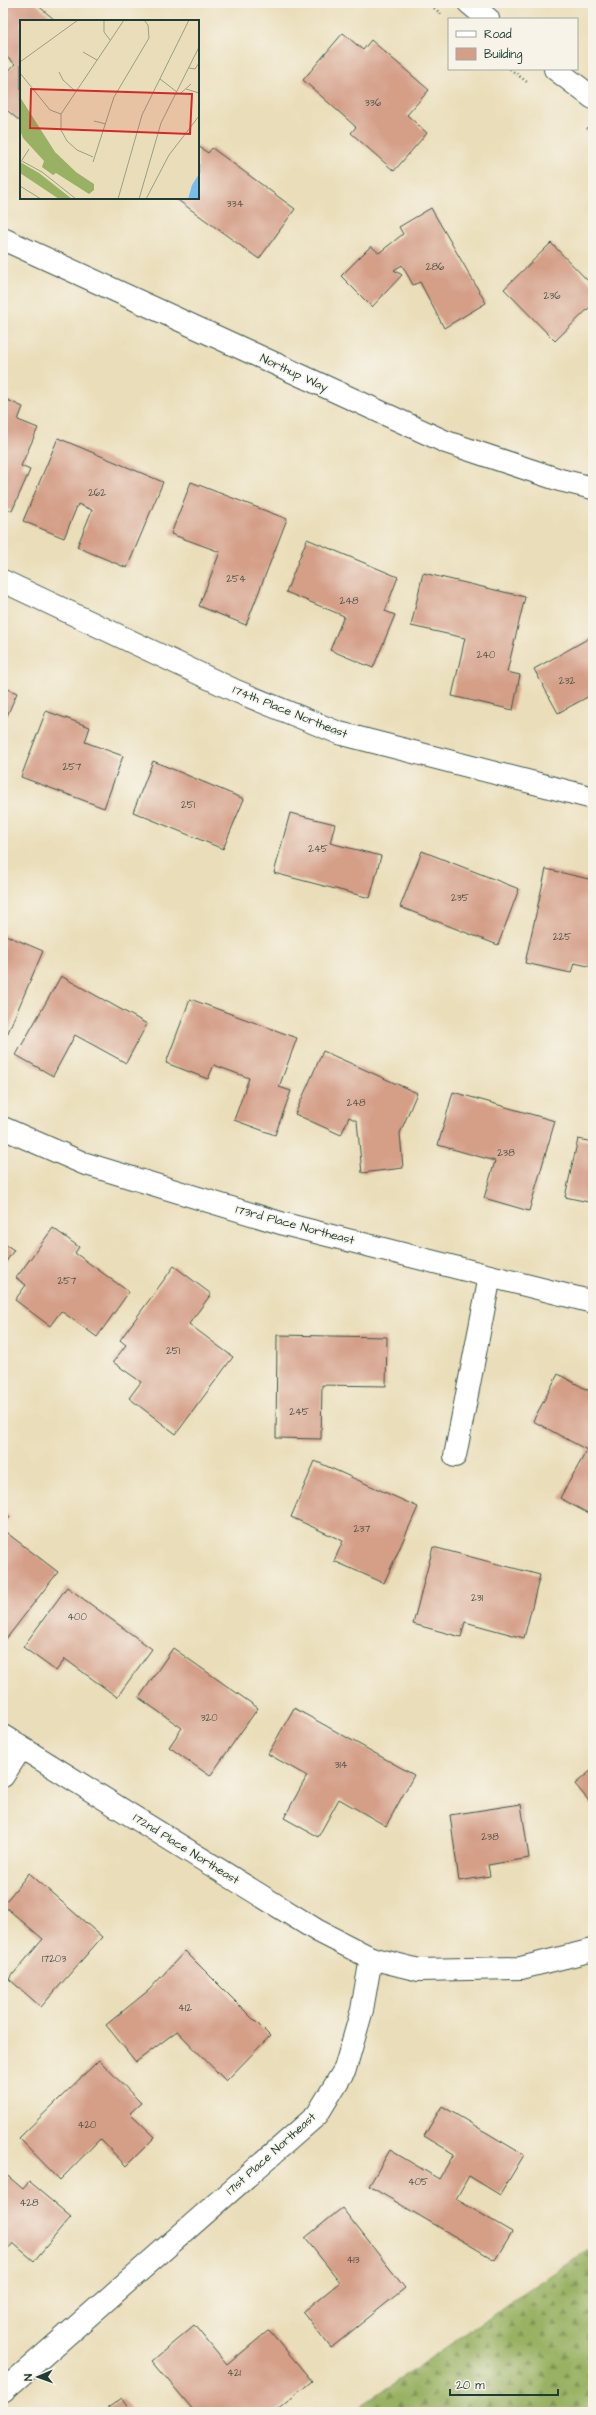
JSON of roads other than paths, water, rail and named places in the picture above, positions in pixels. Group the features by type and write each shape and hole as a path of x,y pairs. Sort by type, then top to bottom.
{"street":[{"path":"469,3 487,18"},
{"path":"556,70 593,98"},
{"name":"Northup Way","path":"3,239 446,442 560,480 593,488"},
{"name":"174th Place Northeast","path":"3,581 236,691 338,733 593,798"},
{"name":"173rd Place Northeast","path":"3,1128 83,1163 284,1224 593,1302"},
{"path":"455,1456 490,1276"},
{"name":"172nd Place Northeast","path":"3,1736 318,1931 371,1958"},
{"path":"3,1776 21,1748"},
{"path":"371,1958 420,1970 521,1968 593,1950"},
{"name":"171st Place Northeast","path":"3,2391 317,2115 345,2069 362,2010 371,1958"}]}
